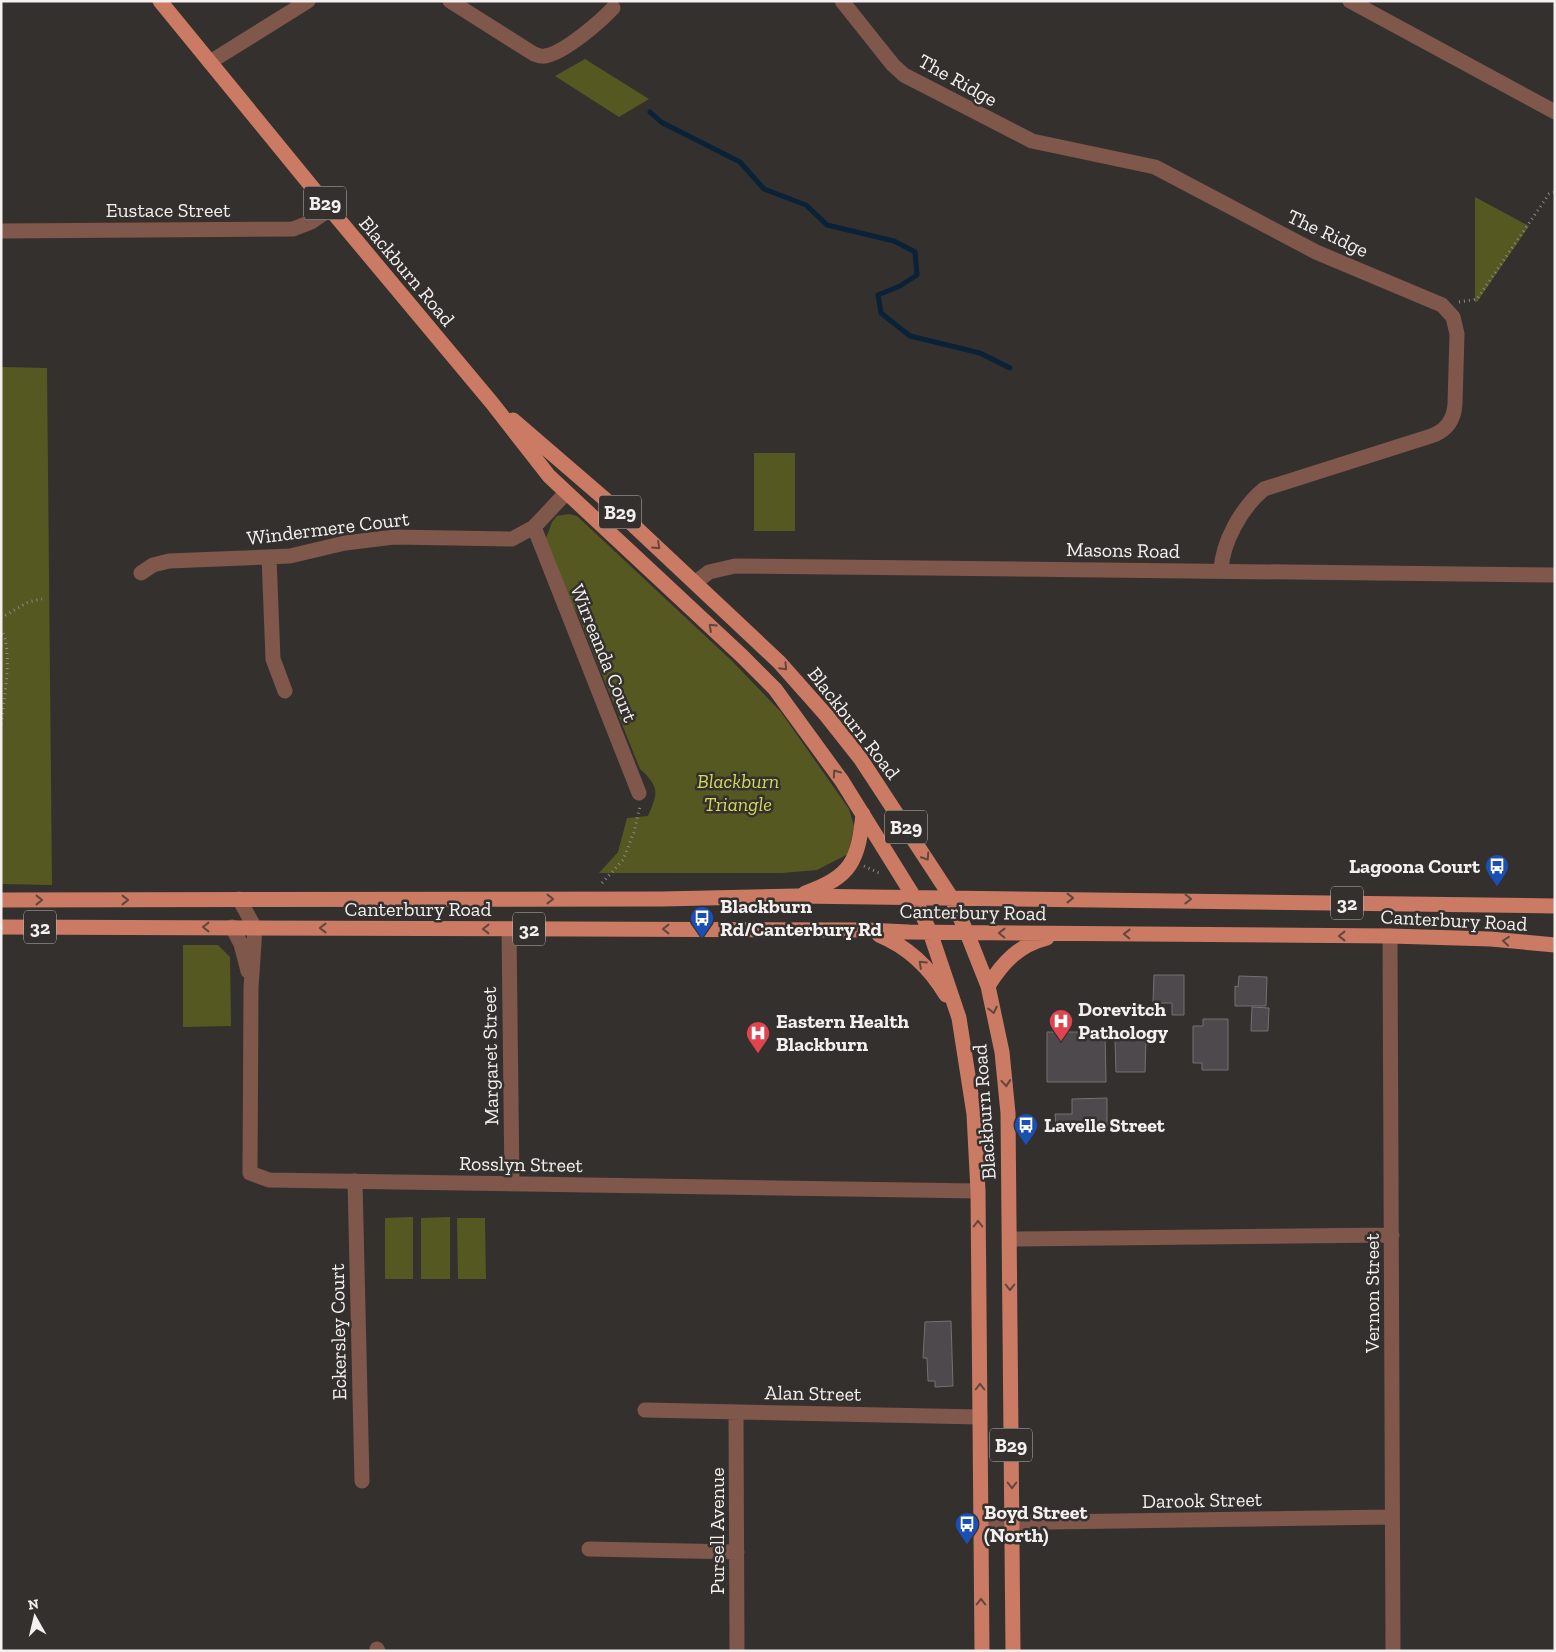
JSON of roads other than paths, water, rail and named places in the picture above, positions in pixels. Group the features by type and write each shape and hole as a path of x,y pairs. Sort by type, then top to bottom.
{"main road":[{"name":"Blackburn Road","path":"160,1 565,494 681,598 775,689 802,724 863,814 914,897 930,932 959,1018 974,1114 978,1191 982,1651"},
{"name":"Blackburn Road","path":"492,403 580,476 696,582 779,662 826,715 889,801 952,897 988,986 1006,1082 1010,1239 1013,1651"},
{"path":"565,494 580,476"},
{"path":"614,507 619,526 633,556"},
{"path":"681,598 696,582"},
{"path":"797,896 821,888 849,867 858,851 863,814"},
{"name":"Canterbury Road","path":"1,900 662,899 797,896 1555,906"},
{"name":"Canterbury Road","path":"1,927 866,930 967,933 1390,936 1491,939 1555,945"},
{"path":"866,930 896,942 923,965 935,977 959,1018"},
{"path":"988,986 1005,961 1030,942 1068,933"}],"street":[{"path":"210,62 308,1"},
{"path":"450,1 534,54 545,56 556,52 592,29 613,8"},
{"name":"The Ridge","path":"842,1 893,65 904,74 1011,132 1055,148 1154,168 1316,252 1442,305 1453,317 1457,334 1455,404 1450,422 1438,434 1264,489 1252,500 1226,545 1222,555 1221,571"},
{"path":"1350,1 1555,112"},
{"name":"Eustace Street","path":"1,231 293,229 311,222 330,210"},
{"name":"Windermere Court","path":"140,573 153,565 188,559 269,557 311,552 344,542 394,537 512,539 534,527 565,494"},
{"name":"Wirreanda Court","path":"534,527 639,793"},
{"path":"269,557 273,659 284,691"},
{"name":"Masons Road","path":"696,582 710,572 735,566 1555,575"},
{"path":"239,899 255,928"},
{"name":"Rosslyn Street","path":"232,927 244,952 251,988"},
{"name":"Rosslyn Street","path":"255,928 251,988 250,1173 269,1180 978,1191"},
{"name":"Margaret Street","path":"509,929 512,1184"},
{"name":"Vernon Street","path":"1390,936 1393,1651"},
{"name":"Eckersley Court","path":"355,1182 362,1481"},
{"path":"1010,1239 1392,1234"},
{"name":"Alan Street","path":"645,1410 980,1417"},
{"name":"Pursell Avenue","path":"736,1412 737,1651"},
{"name":"Darook Street","path":"981,1523 1392,1518"},
{"path":"590,1549 737,1552"}],"waterway":[{"path":"650,112 661,122 740,162 764,189 806,205 827,225 894,241 915,252 917,275 900,286 878,295 881,313 910,336 980,353 1010,368"}],"place":[{"name":"Lagoona Court","path":"1497,887"},
{"name":"Blackburn Rd/Canterbury Rd","path":"702,939"},
{"name":"Dorevitch Pathology","path":"1061,1042"},
{"name":"Eastern Health Blackburn","path":"758,1054"},
{"name":"Lavelle Street","path":"1026,1146"},
{"name":"Boyd Street (North)","path":"967,1545"}],"park label":[{"name":"Blackburn Triangle","path":"738,792"}]}
